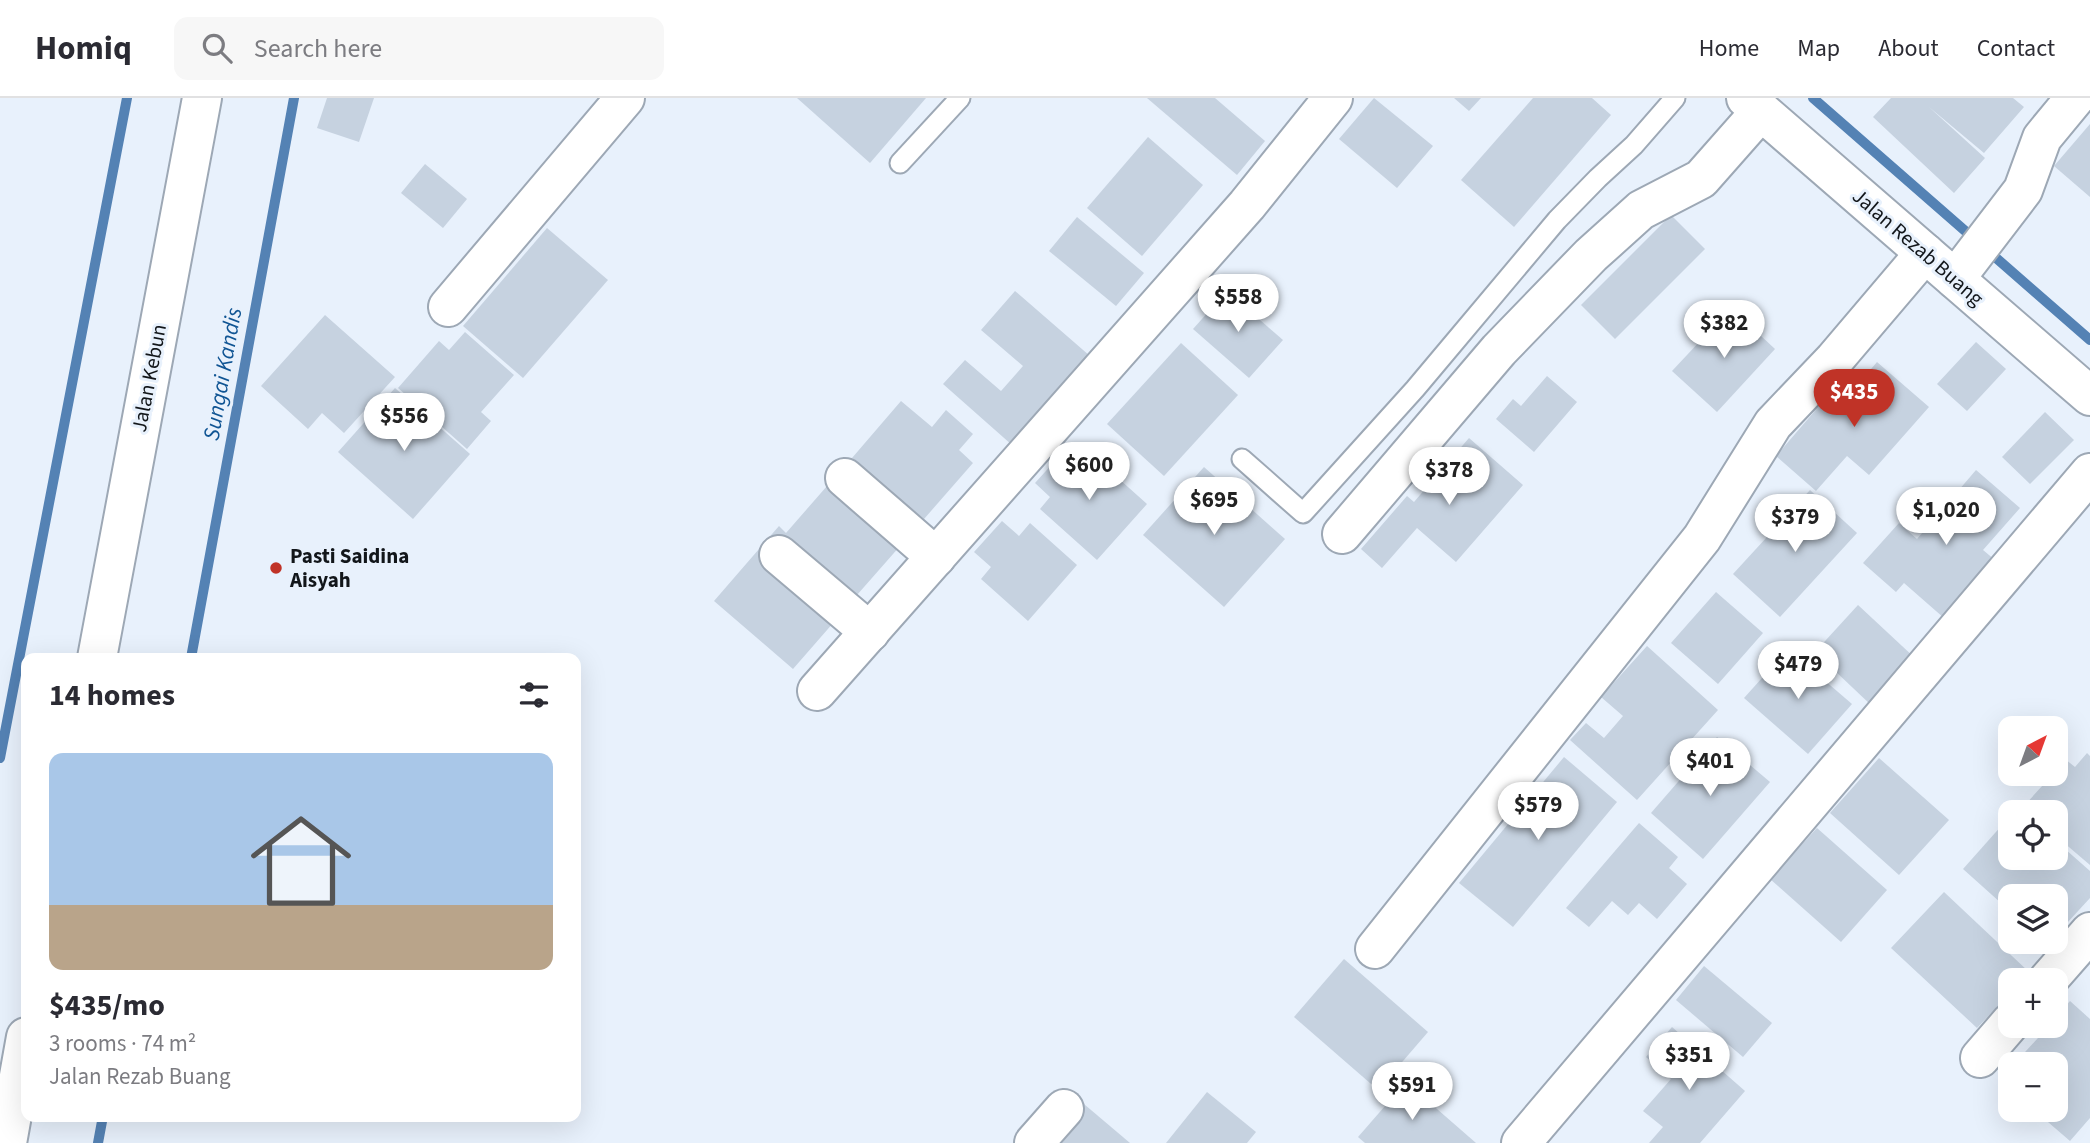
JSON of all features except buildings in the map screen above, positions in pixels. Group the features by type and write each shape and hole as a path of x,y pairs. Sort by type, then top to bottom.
{"street":[{"name":"Jalan Kebun","path":"98,653 202,98"},
{"path":"447,307 625,98"},
{"path":"817,691 1247,205 1333,98"},
{"path":"1960,271 2023,190 2042,138 2075,98"},
{"path":"1342,534 1499,350 1591,255 1641,210 1701,179 1750,101"},
{"name":"Jalan Rezab Buang","path":"1750,101 1926,253 1960,271 2090,396"},
{"path":"1375,949 1702,538 1773,424 1834,360 1926,253"},
{"path":"1521,1143 2090,473"},
{"path":"845,478 936,557"},
{"path":"779,555 870,632"},
{"path":"2058,968 2090,932"},
{"path":"1980,1058 1998,1037"},
{"path":"6,1143 21,1064"},
{"path":"1034,1143 1064,1109"}],"lane":[{"path":"900,163 960,98"},
{"path":"1242,459 1303,513 1415,388 1557,220 1634,145 1675,98"}],"waterway":[{"path":"0,758 127,98"},
{"name":"Sungai Kandis","path":"192,653 294,98"},
{"path":"1813,98 2090,340"},
{"name":"Sungai Kandis","path":"98,1143 102,1122"}],"place":[{"name":"Pasti Saidina Aisyah","path":"276,568"}]}
